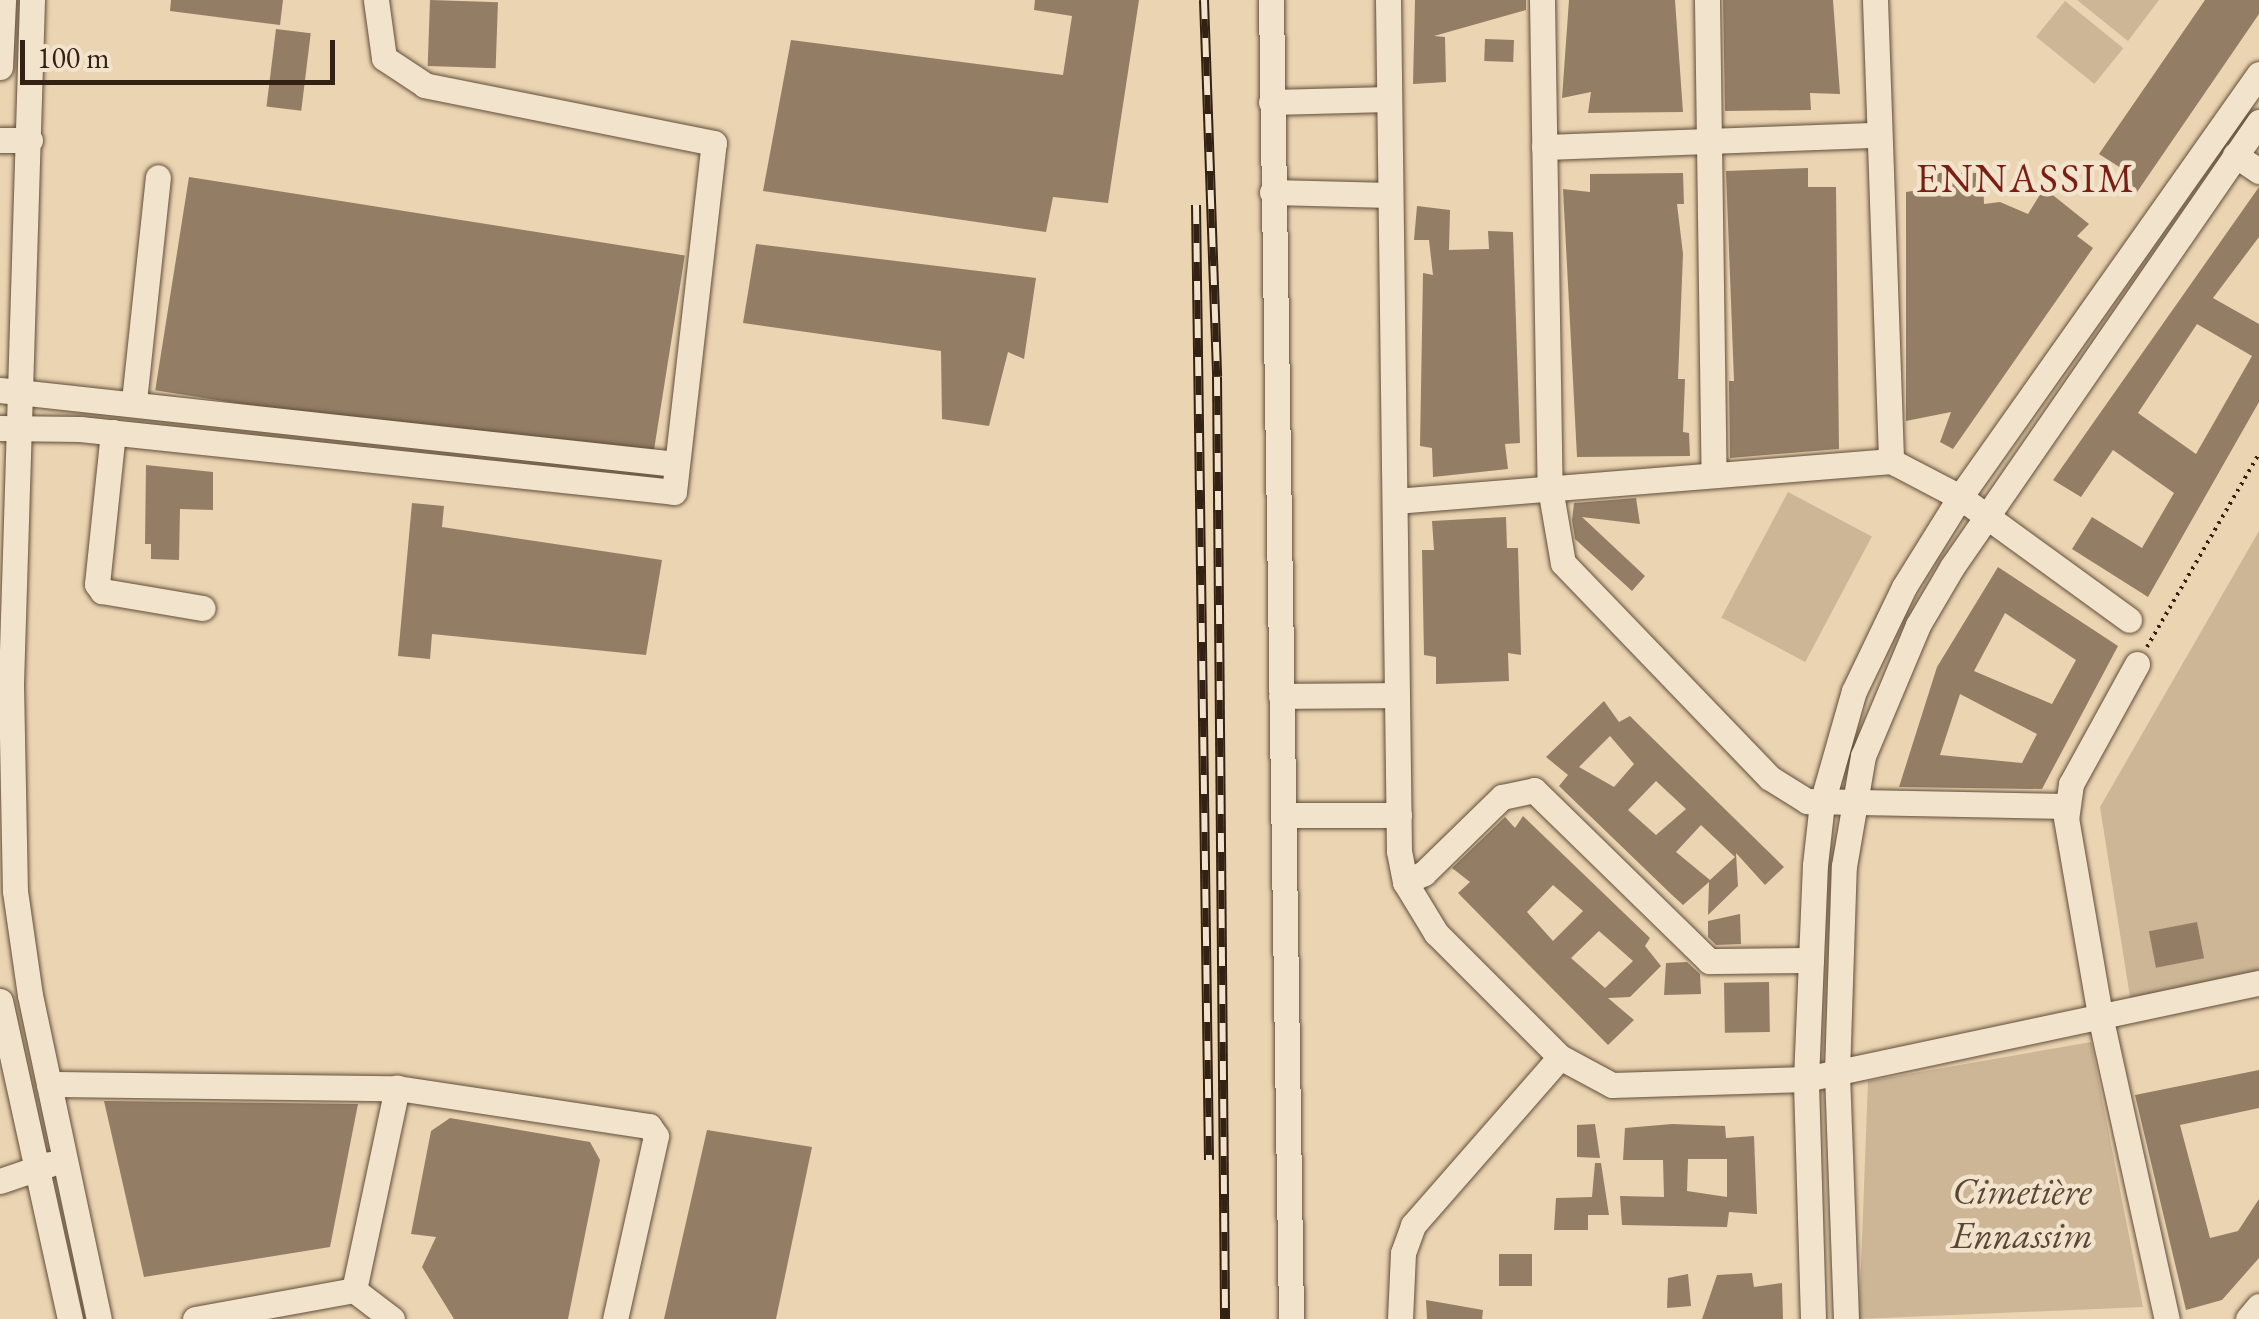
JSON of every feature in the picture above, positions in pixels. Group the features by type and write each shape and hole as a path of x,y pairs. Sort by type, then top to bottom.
{"street":[{"path":"0,67 3,0"},
{"path":"32,0 30,140 8,428 5,684 15,890 48,1084 99,1319"},
{"path":"8,428 113,432 674,492 714,143 425,84 384,58 376,0"},
{"path":"1271,0 1292,1319"},
{"path":"1388,0 1399,815 1405,882 1436,933 1560,1057 1612,1085 1806,1079 2102,1020 2259,983"},
{"path":"1542,0 1550,488 1568,571 1770,778 1822,803 2066,806"},
{"path":"1706,0 1714,475"},
{"path":"1875,0 1890,461"},
{"path":"1813,1319 1806,1079 1822,803 1874,644 1960,497 2259,74"},
{"path":"1272,102 1389,99"},
{"path":"1846,1319 1837,1072 1850,806 1862,756 1904,656 1985,515 2259,122"},
{"path":"1544,147 1879,135"},
{"path":"0,140 30,140"},
{"path":"2235,155 2259,171"},
{"path":"134,401 158,177"},
{"path":"1272,192 1390,195"},
{"path":"10,389 676,464"},
{"path":"113,432 96,584 102,591 202,608"},
{"path":"1395,500 1890,461 1960,497 2129,620"},
{"path":"2137,664 2071,784 2066,806 2102,1020 2167,1319"},
{"path":"1280,696 1396,695"},
{"path":"1405,882 1424,873 1502,796 1534,790 1709,961 1811,960"},
{"path":"1283,816 1399,815"},
{"path":"0,1001 8,1082 36,1168 70,1319"},
{"path":"1400,1319 1403,1253 1413,1224 1560,1057"},
{"path":"48,1084 397,1088 654,1130 615,1319"},
{"path":"354,1290 397,1088"},
{"path":"0,1181 64,1159"},
{"path":"195,1319 354,1290 392,1319"},
{"path":"2248,1319 2259,1306"}],"path":[{"path":"2137,664 2259,454"}],"green space":[{"path":"2077,0 2159,0 2128,41"},
{"path":"2065,1 2123,48 2094,84 2036,37"},
{"path":"1788,492 1872,537 1805,662 1721,617"},
{"path":"2259,531 2259,993 2133,1016 2100,807"},
{"name":"Cimetière Ennassim","path":"2091,1042 2143,1307 1859,1319 1868,1081"}],"building":[{"path":"171,0 283,0 280,25 170,11"},
{"path":"430,0 498,2 496,68 428,66"},
{"path":"1035,0 1139,0 1108,203 1053,197 1046,232 763,191 791,40 1063,75 1072,16 1034,10"},
{"path":"1415,0 1526,0 1526,10 1434,36 1445,37 1446,82 1413,84"},
{"path":"1569,0 1675,0 1683,112 1588,113 1591,92 1562,98"},
{"path":"1723,0 1833,0 1840,94 1810,93 1811,110 1725,111"},
{"path":"2205,0 2259,0 2259,14 2135,195 2115,183 2124,170 2099,154"},
{"path":"276,29 311,33 301,111 266,106"},
{"path":"1485,39 1514,40 1513,62 1484,61"},
{"path":"1808,168 1808,187 1836,187 1839,449 1730,458 1729,381 1734,381 1726,171"},
{"path":"1683,173 1684,204 1677,204 1683,254 1678,379 1685,379 1683,432 1689,433 1690,456 1577,457 1563,189 1590,192 1590,174"},
{"path":"1925,173 1983,173 1984,204 2000,202 2028,214 2044,188 2089,224 2077,236 2093,248 1953,449 1940,442 1951,412 1906,421 1906,192 1925,189"},
{"path":"189,177 685,256 651,469 155,390"},
{"path":"2259,187 2259,237 2213,298 2259,324 2259,402 2148,597 2072,549 2092,517 2142,548 2174,493 2113,450 2081,497 2053,480","holes":["2197,324 2252,356 2196,454 2138,413"]},
{"path":"1417,206 1450,210 1449,250 1489,249 1488,231 1513,232 1520,443 1505,444 1508,469 1433,477 1432,448 1420,446 1423,273 1433,275 1429,240 1414,240"},
{"path":"756,244 1036,278 1024,359 1008,352 989,426 942,419 941,351 743,323"},
{"path":"146,465 213,472 213,510 180,509 179,560 151,559 151,544 145,544"},
{"path":"1636,498 1640,524 1582,517 1645,576 1632,591 1575,539 1572,520 1574,503"},
{"path":"412,503 444,506 442,527 662,560 646,655 432,634 430,659 398,656"},
{"path":"1506,517 1507,548 1518,548 1521,655 1508,653 1509,681 1436,684 1436,657 1424,655 1422,550 1434,550 1432,521"},
{"path":"1998,567 2118,646 2042,789 1899,787 1937,667","holes":["2005,613 2076,660 2052,704 1974,671","1960,694 2037,734 2022,763 1940,755"]},
{"path":"1604,701 1619,722 1630,716 1784,867 1765,885 1736,853 1738,886 1708,915 1709,882 1683,905 1559,786 1568,775 1546,757","holes":["1610,736 1634,764 1614,787 1579,767","1656,781 1686,809 1656,835 1628,810","1701,825 1735,857 1710,880 1676,852"]},
{"path":"1523,816 1650,938 1645,946 1661,966 1630,997 1608,998 1634,1020 1608,1045 1458,893 1470,882 1452,868 1505,817 1515,828","holes":["1553,885 1583,911 1553,941 1527,912","1599,931 1633,961 1605,988 1571,958"]},
{"path":"1740,914 1741,944 1716,945 1708,937 1708,921"},
{"path":"2197,922 2204,958 2156,968 2149,931"},
{"path":"1687,962 1700,974 1701,994 1664,995 1666,963"},
{"path":"1769,982 1770,1032 1725,1033 1724,983"},
{"path":"2259,1070 2259,1108 2180,1125 2210,1238 2238,1231 2259,1199 2259,1258 2222,1300 2186,1310 2135,1095"},
{"path":"104,1101 358,1104 330,1247 144,1277"},
{"path":"450,1118 590,1142 600,1160 568,1319 454,1319 422,1267 436,1237 411,1234 431,1131"},
{"path":"1595,1124 1600,1158 1577,1157 1577,1125"},
{"path":"1672,1124 1725,1126 1726,1138 1754,1136 1757,1214 1729,1212 1727,1227 1622,1225 1620,1196 1664,1197 1663,1160 1623,1160 1625,1128","holes":["1688,1159 1727,1159 1727,1197 1687,1191"]},
{"path":"707,1130 812,1147 776,1319 664,1319"},
{"path":"1595,1163 1601,1163 1609,1215 1588,1215 1588,1230 1554,1230 1556,1198 1592,1197"},
{"path":"1499,1254 1532,1254 1532,1286 1499,1286"},
{"path":"1752,1273 1754,1287 1782,1283 1783,1319 1702,1319 1717,1275"},
{"path":"1688,1274 1691,1306 1667,1308 1668,1278"},
{"path":"1426,1300 1483,1310 1482,1319 1427,1319"}],"railway":[{"path":"1204,0 1217,377 1225,1319"},
{"path":"1196,205 1209,1160"}],"district":[{"name":"ENNASSIM","path":"2026,178"}]}
